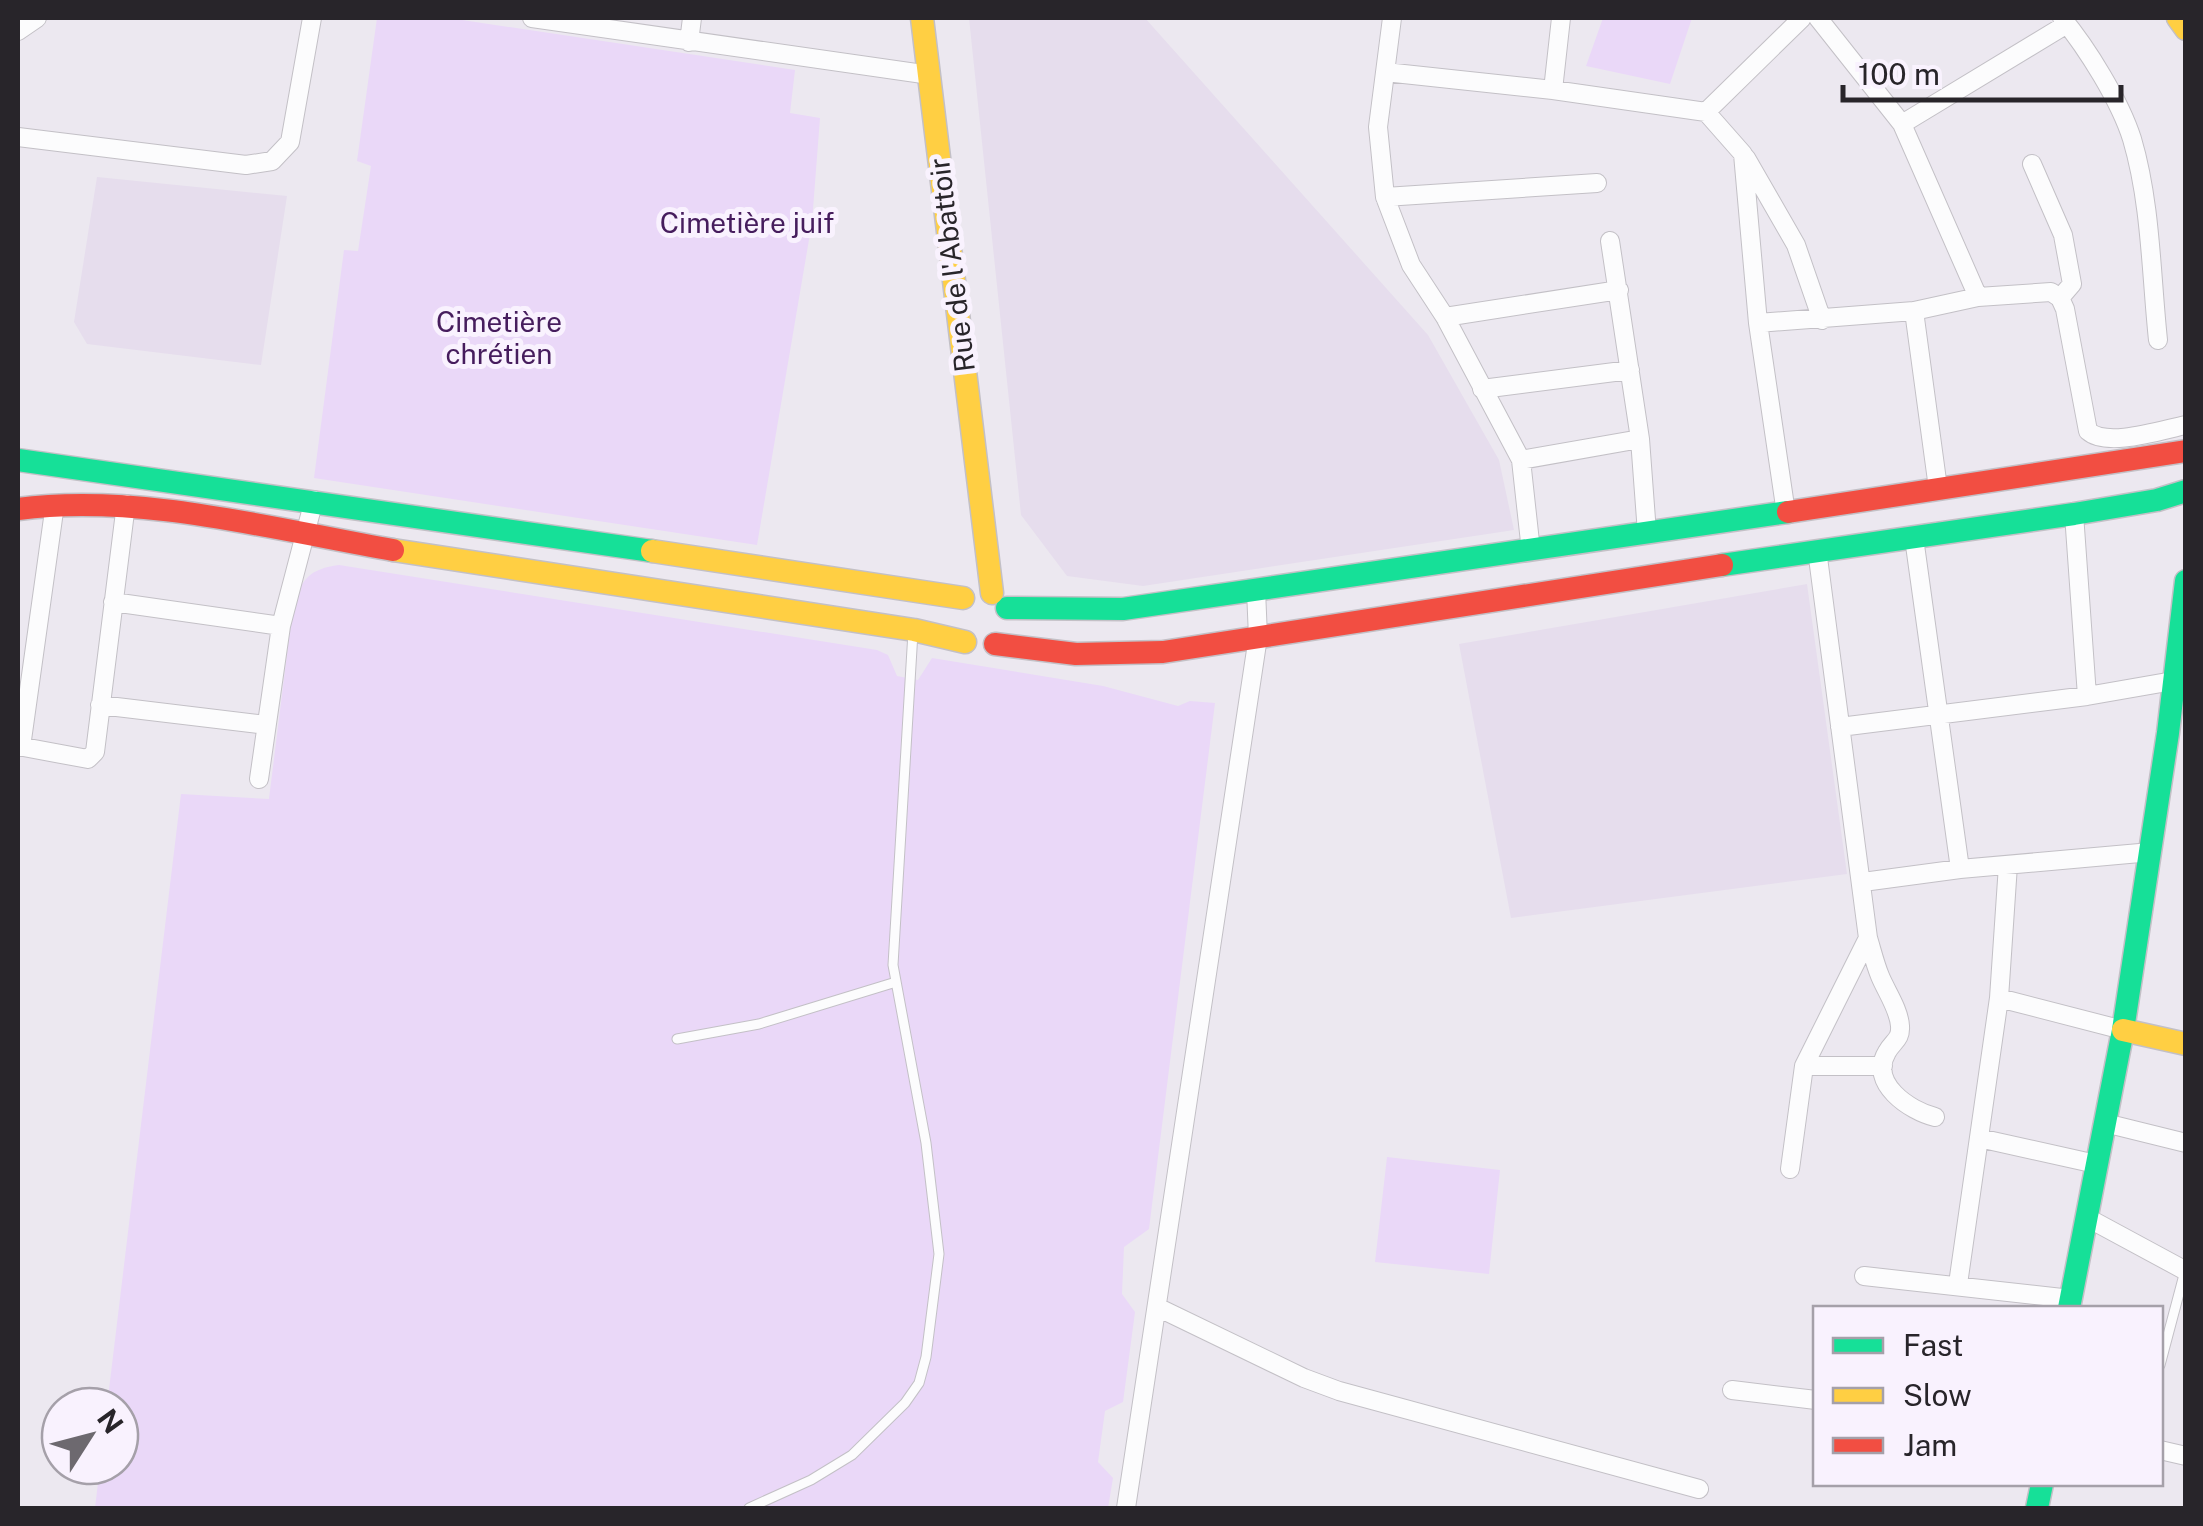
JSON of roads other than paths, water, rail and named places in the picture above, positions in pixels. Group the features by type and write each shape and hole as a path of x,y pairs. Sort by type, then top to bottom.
{"street":[{"path":"18,31 37,18"},
{"path":"18,137 246,166 272,162 290,142 312,18"},
{"path":"532,18 930,75"},
{"path":"689,42 692,18"},
{"name":"Rue de l'Abattoir","path":"922,18 981,512 999,601"},
{"path":"1392,18 1378,127 1385,197 1411,266 1445,317 1521,460 1531,551"},
{"path":"1553,90 1561,18"},
{"path":"1706,112 1802,18"},
{"path":"1818,18 1902,124 1978,298"},
{"path":"2178,18 2186,29"},
{"path":"1902,124 2064,21 2102,79 2131,136 2141,179 2158,340"},
{"path":"1385,72 1706,112 1765,186 1796,245 1822,320"},
{"path":"1743,154 1758,323 1786,514"},
{"path":"2032,164 2064,235 2072,284 2060,298"},
{"path":"1385,197 1598,183"},
{"path":"1610,241 1640,439 1646,533"},
{"path":"1445,317 1618,290"},
{"path":"1758,323 1914,311 1978,298 2052,292 2065,309 2088,431 2096,438 2110,440 2186,425"},
{"path":"1914,311 1938,488"},
{"path":"1482,390 1630,370"},
{"path":"1521,460 1640,439"},
{"path":"18,460 314,500 963,598 982,591 999,601 1122,608 1786,514 2186,451"},
{"path":"994,644 1076,654 1162,652 2074,514 2158,500 2186,491"},
{"path":"259,779 281,626 314,500"},
{"path":"55,504 19,746 88,759 95,752 126,504"},
{"path":"18,509 55,504 126,504 304,536 914,630 984,648 1007,631 999,601"},
{"path":"2074,514 2087,696"},
{"path":"1914,538 1960,868"},
{"path":"1817,550 1868,938 1900,1020 1898,1040 1884,1054 1883,1066 1895,1095 1910,1109 1935,1116"},
{"path":"1864,1276 1958,1284 2070,1304 2123,1030 2151,852 2176,734 2173,681 2186,581"},
{"path":"1126,1508 1258,637 1256,590"},
{"path":"963,598 954,612 954,624 965,642"},
{"path":"113,602 281,626"},
{"path":"1840,727 2087,696 2173,681"},
{"path":"100,705 266,725"},
{"path":"1863,882 1960,868 2151,852"},
{"path":"1958,1284 1999,998 2008,865"},
{"path":"1790,1169 1804,1066 1868,938"},
{"path":"1999,998 2186,1044"},
{"path":"1804,1066 1883,1066"},
{"path":"2104,1123 2186,1142"},
{"path":"1979,1138 2096,1164"},
{"path":"2086,1217 2185,1271"},
{"path":"1157,1306 1304,1378 1339,1391 1699,1489"},
{"path":"1732,1390 1813,1400"}],"lane":[{"path":"749,1508 812,1480 852,1455 905,1403 919,1382 926,1357 938,1254 926,1143 893,965 914,630"},
{"path":"677,1039 759,1024 896,982"},
{"path":"2163,1354 2185,1271"}],"park label":[{"name":"Cimetière juif","path":"747,223"},
{"name":"Cimetière chrétien","path":"499,338"}]}
